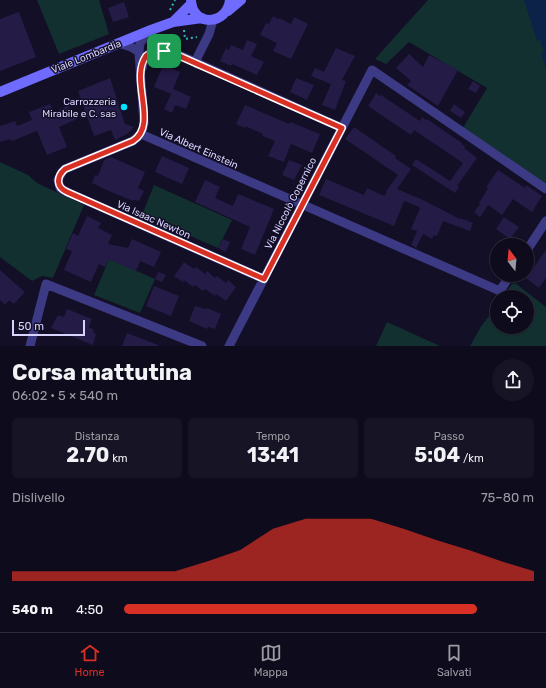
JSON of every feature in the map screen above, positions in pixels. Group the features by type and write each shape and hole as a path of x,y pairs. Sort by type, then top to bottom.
{"main road":[{"path":"228,11 230,0"},
{"path":"213,20 223,16 242,0"},
{"name":"Viale Lombardia","path":"173,22 191,2 197,15 202,18"},
{"name":"Viale Lombardia","path":"0,92 173,22 202,18 213,20"}],"street":[{"path":"198,64 197,58 209,34 213,20"},
{"path":"141,134 144,124 139,52 140,43 151,30"},
{"path":"118,43 131,47 139,52"},
{"path":"141,72 146,56 154,51 164,51 175,54 342,128"},
{"name":"Via Niccolò Copernico","path":"229,346 372,70 546,189"},
{"name":"Via Isaac Newton","path":"141,134 133,141 68,167 62,172 58,180 58,184 63,190 264,279"},
{"name":"Via Albert Einstein","path":"141,134 500,291 506,282"},
{"path":"534,239 546,221"},
{"path":"30,346 46,284 202,346"}],"green space":[{"path":"37,0 99,0 109,34 59,54"},
{"path":"428,0 546,0 546,189 461,131 487,88 409,42 386,64 375,59"},
{"path":"0,162 28,175 37,183 84,205 53,278 42,276 32,281 0,257"},
{"path":"154,185 232,220 218,248 142,215"},
{"path":"109,259 155,279 140,313 94,295"},
{"path":"515,283 524,290 508,290 512,284"},
{"path":"534,298 546,307 546,346 470,346 490,314 490,334 534,334"},
{"path":"387,322 440,346 376,346"}],"water":[{"path":"524,0 546,0 546,69 541,53 544,52 540,40 537,41"}],"building":[{"path":"124,2 129,17 113,22 108,8"},
{"path":"19,12 36,57 0,71 0,19"},
{"path":"273,16 291,24 294,17 308,24 291,59 273,51 277,43 260,35 266,23 269,24"},
{"path":"247,40 257,44 251,56 264,62 257,75 232,64 231,66 220,61 226,48 229,50 231,45 243,50"},
{"path":"336,48 355,56 342,80 346,81 335,110 322,105 331,84 311,76 315,68 324,72"},
{"path":"409,54 423,67 429,55 458,70 438,106 407,85 411,81 396,68"},
{"path":"163,65 180,72 173,89 191,97 186,109 175,105 172,113 164,109 171,94 154,87"},
{"path":"110,78 125,124 134,127 127,134 115,140 111,130 94,136 78,91"},
{"path":"296,78 314,85 307,100 290,92"},
{"path":"473,81 480,86 476,93 468,89"},
{"path":"376,93 420,121 422,117 426,120 427,119 462,143 461,144 465,146 464,148 477,158 457,186 459,187 455,193 412,165 416,159 450,181 463,163 414,130 411,135 368,106"},
{"path":"50,104 54,113 68,105 77,119 59,127 67,147 47,155 37,131 12,141 10,139 0,142 0,126 15,121 17,126 32,120 29,112"},
{"path":"454,104 465,112 461,118 450,111"},
{"path":"245,105 289,124 290,122 320,134 312,153 291,144 284,162 268,156 275,141 262,136 263,134 245,126 245,128 236,124"},
{"path":"354,127 396,156 395,158 411,169 397,189 421,199 460,219 473,223 470,231 443,221 437,236 434,235 432,239 423,234 416,248 411,245 417,231 411,229 420,208 419,207 404,201 394,226 319,195 326,179 364,195 367,188 384,196 398,175 345,139"},
{"path":"162,156 189,168 182,184 155,172"},
{"path":"111,157 145,172 138,188 144,191 139,201 133,201 92,183 95,175 98,176 104,160"},
{"path":"289,160 302,165 294,180 282,175"},
{"path":"498,170 525,188 526,185 542,196 532,212 513,199 502,215 488,205 480,217 474,212 488,188 486,187"},
{"path":"205,180 220,187 215,198 233,206 238,194 274,209 255,255 241,249 250,227 195,202"},
{"path":"87,216 101,223 98,228 112,235 108,244 128,248 132,239 161,252 154,267 140,261 136,271 109,259 105,267 99,264 91,282 64,270 72,251 66,249 73,233 78,236"},
{"path":"504,217 519,227 511,238 496,229"},
{"path":"223,239 230,242 226,252 218,248"},
{"path":"546,250 546,278 539,288 531,282 534,282 534,267"},
{"path":"184,262 194,269 196,267 205,274 207,271 215,278 217,276 226,283 228,280 236,287 226,301 205,289 203,291 195,285 193,287 184,280 183,282 174,276"},
{"path":"0,270 25,292 14,304 9,300 5,305 0,300"},
{"path":"158,272 166,275 162,282 155,279"},
{"path":"154,286 179,296 171,316 146,306"},
{"path":"195,306 207,308 221,314 215,329 208,327 207,329 189,321"},
{"path":"67,309 92,319 89,327 94,330 93,333 96,334 93,345 51,328 58,315 64,317"},
{"path":"127,333 158,345 158,346 122,346"}],"place":[{"name":"Carrozzeria Mirabile e C. sas","path":"124,107"}],"route":[{"path":"154,51 164,51 175,54 342,128 264,279 67,192 60,188 58,184 59,175 68,167 133,141 141,134 144,124 141,72 146,56 154,51"}]}
